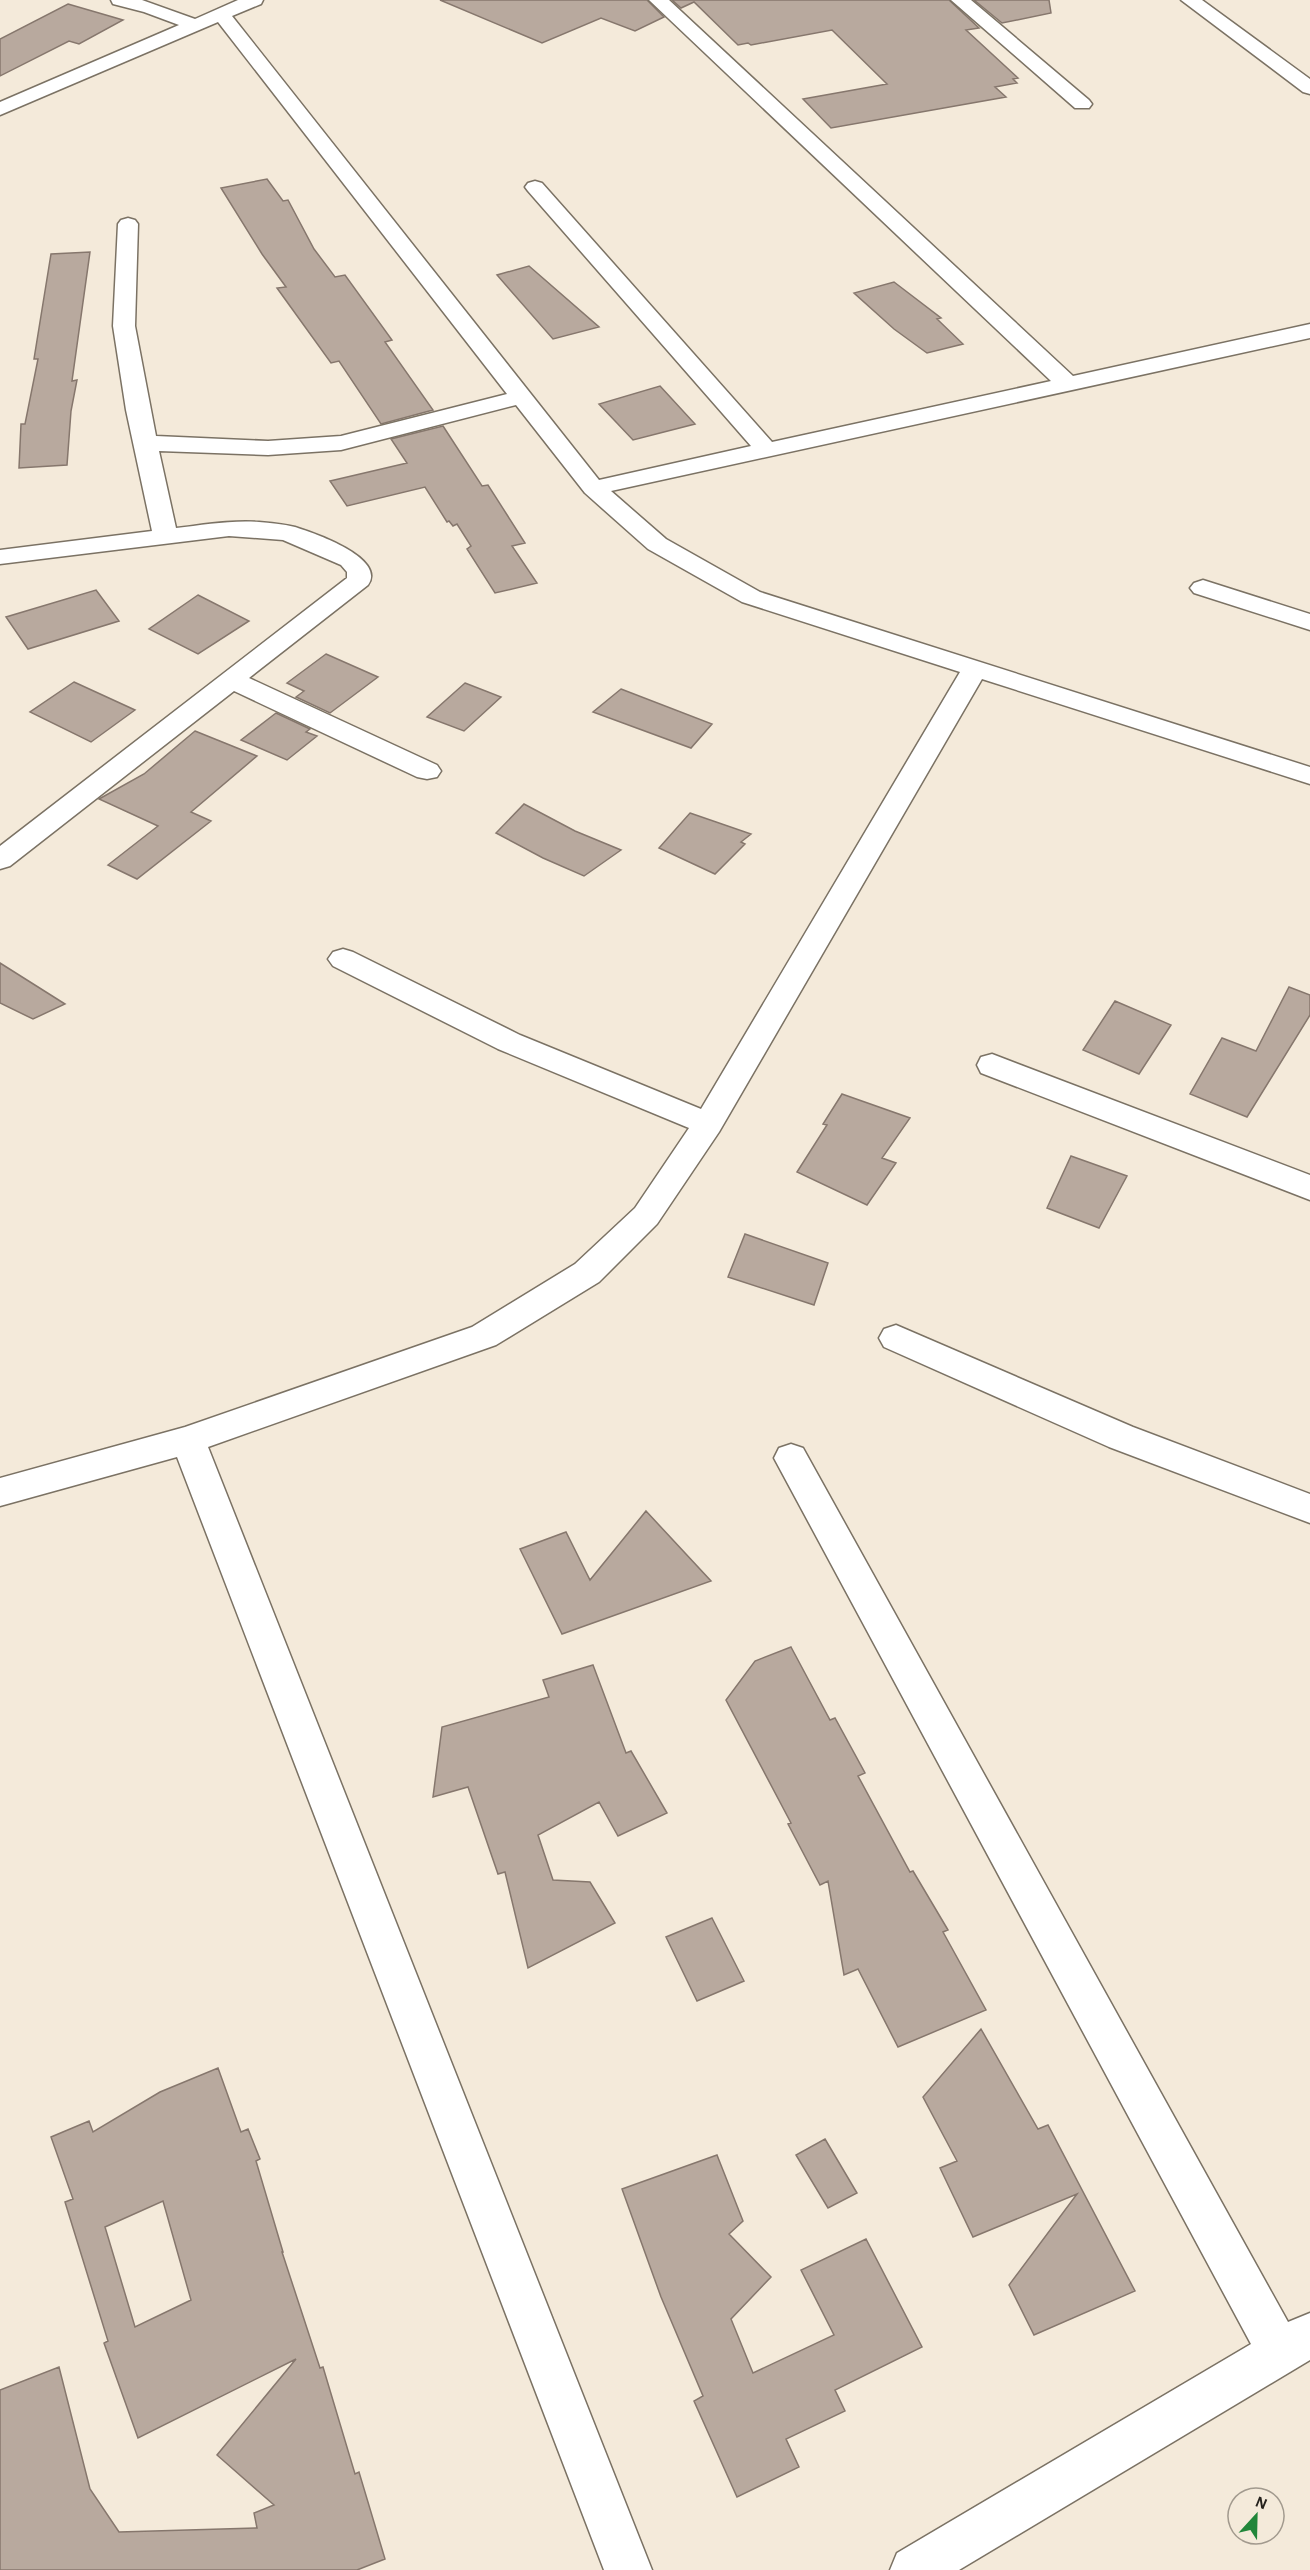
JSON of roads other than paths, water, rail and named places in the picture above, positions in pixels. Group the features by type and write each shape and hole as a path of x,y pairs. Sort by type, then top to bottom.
{"street":[{"path":"120,0 152,8 195,24"},
{"path":"0,109 254,0"},
{"path":"658,0 1067,383"},
{"path":"960,0 1082,104"},
{"path":"1190,0 1310,88"},
{"path":"221,14 593,488 657,544 751,597 1310,776"},
{"path":"535,187 767,450"},
{"path":"128,224 124,326 165,537"},
{"path":"593,488 1310,331"},
{"path":"145,443 280,449 310,447 341,443 521,397"},
{"path":"0,557 229,529 257,529 288,533 350,560 359,571 359,580 0,860"},
{"path":"1203,588 1310,622"},
{"path":"0,1492 188,1440 484,1336 587,1273 646,1216 708,1124 974,670"},
{"path":"232,680 427,771"},
{"path":"342,959 509,1042 708,1124"},
{"path":"992,1065 1310,1188"},
{"path":"896,1338 1121,1437 1310,1509"},
{"path":"188,1440 628,2570"},
{"path":"791,1458 1295,2343 935,2564"}]}
